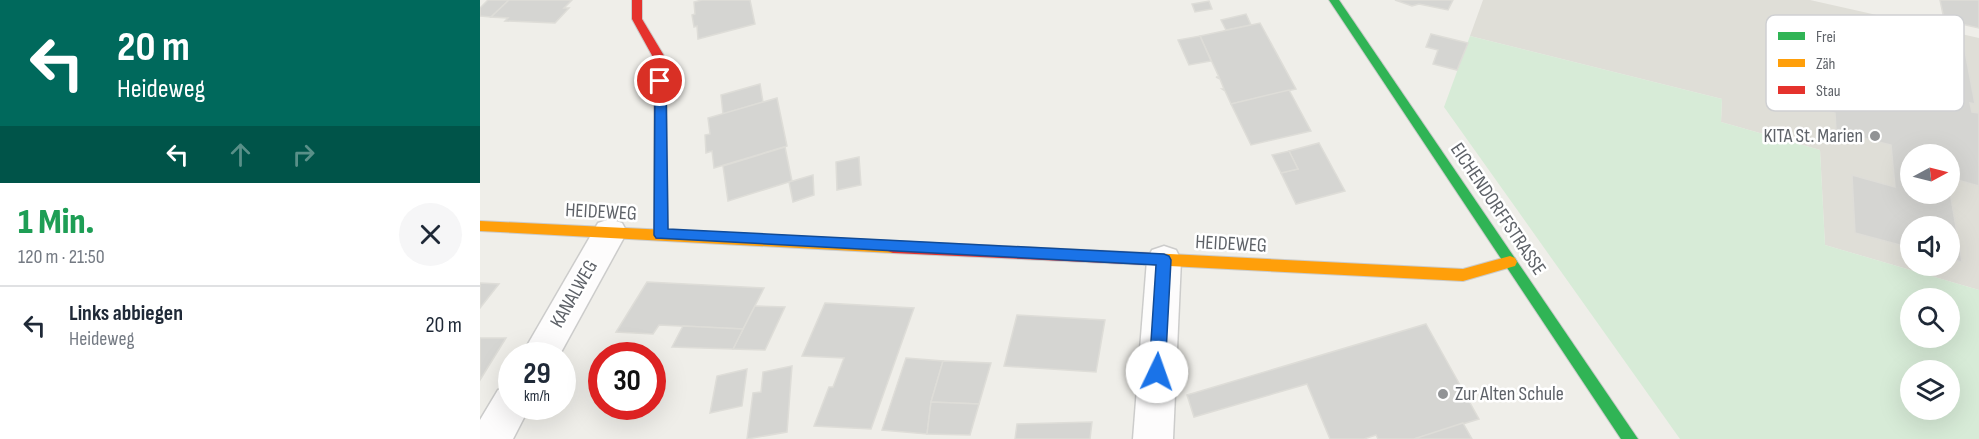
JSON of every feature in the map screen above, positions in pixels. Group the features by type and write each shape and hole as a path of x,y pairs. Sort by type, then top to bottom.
{"street":[{"path":"637,0 637,19 660,59 661,235"},
{"name":"EICHENDORFFSTRASSE","path":"1334,0 1630,439"},
{"name":"HEIDEWEG","path":"480,226 1463,275 1510,262"},
{"name":"KANALWEG","path":"547,342 610,232"},
{"path":"1153,439 1164,260"},
{"path":"491,439 502,420"}],"shaded area":[{"name":"KITA St. Marien","path":"1483,0 1810,0 1877,15 1766,15 1766,111 1964,111 1964,35 1979,38 1979,290 1931,276 1960,276 1960,216 1900,216 1900,267 1825,245 1820,150 1721,122 1722,99 1470,36"}],"green space":[{"path":"1470,36 1722,99 1721,122 1820,150 1825,245 1900,267 1900,276 1931,276 1979,290 1979,439 1680,439 1444,107"}],"building":[{"path":"488,0 509,0 491,17 480,16 480,8"},
{"path":"509,0 572,0 564,8 569,8 555,23 505,21 508,18 491,17"},
{"path":"750,0 755,24 698,39 697,26 694,27 692,15 695,14 694,2"},
{"path":"1395,0 1453,0 1448,10 1419,4 1412,6"},
{"path":"1940,0 1979,0 1979,28 1964,25 1964,15 1943,15"},
{"path":"1209,1 1212,9 1195,12 1192,4"},
{"path":"1246,14 1251,25 1226,30 1221,20"},
{"path":"1260,23 1296,89 1231,104 1222,89 1224,89 1220,79 1216,77 1219,77 1200,36"},
{"path":"1431,34 1468,43 1457,70 1433,64 1438,50 1426,47"},
{"path":"1200,36 1211,61 1189,65 1178,40"},
{"path":"1965,51 1975,104 1970,103 1972,112 1979,113 1979,186 1960,181 1960,144 1900,144 1900,204 1952,204 1954,216 1900,216 1900,245 1855,233 1852,175 1895,187 1891,145 1836,131 1835,113 1826,111 1964,111"},
{"path":"760,84 763,102 723,114 721,95"},
{"path":"1289,90 1311,131 1251,145 1231,104"},
{"path":"777,98 787,146 714,168 712,151 706,153 705,135 710,134 708,118"},
{"path":"1319,143 1345,191 1296,204 1281,173 1298,169 1289,151"},
{"path":"785,147 792,181 728,201 723,166"},
{"path":"1289,151 1298,169 1281,173 1272,155"},
{"path":"859,157 861,185 837,190 836,162"},
{"path":"813,175 814,195 793,202 789,182"},
{"path":"647,282 764,288 743,329 659,325 653,334 616,332"},
{"path":"480,283 499,284 480,308"},
{"path":"825,303 914,308 871,429 814,426 829,387 833,387 844,358 802,356"},
{"path":"755,306 785,307 765,350 733,349"},
{"path":"1017,315 1105,320 1096,372 1004,366"},
{"path":"1426,324 1479,419 1414,439 1378,439 1376,435 1364,439 1330,439 1307,384 1194,417 1187,395"},
{"path":"683,326 743,329 733,349 672,347"},
{"path":"480,338 506,338 504,342 498,342 498,351 480,380"},
{"path":"906,358 943,361 931,402 927,434 882,430"},
{"path":"943,361 991,363 979,404 931,402"},
{"path":"792,366 787,432 747,439 753,393 761,392 763,372"},
{"path":"747,369 742,406 710,413 717,376"},
{"path":"931,402 979,404 970,435 927,434"},
{"path":"1092,422 1090,439 1015,439 1017,424"},
{"path":"1463,423 1472,439 1414,439"}],"traffic: fast":[{"path":"1334,0 1630,439"}],"traffic: slow":[{"path":"480,226 893,247"},
{"path":"1150,259 1463,275 1510,262"}],"traffic: jam":[{"path":"637,0 637,19 660,59 661,235"},
{"path":"893,247 1150,259"}],"place":[{"name":"KITA St. Marien","path":"1875,136"},
{"name":"Zur Alten Schule","path":"1443,394"}],"route":[{"path":"660,81 661,235 1164,260 1157,372"}]}
